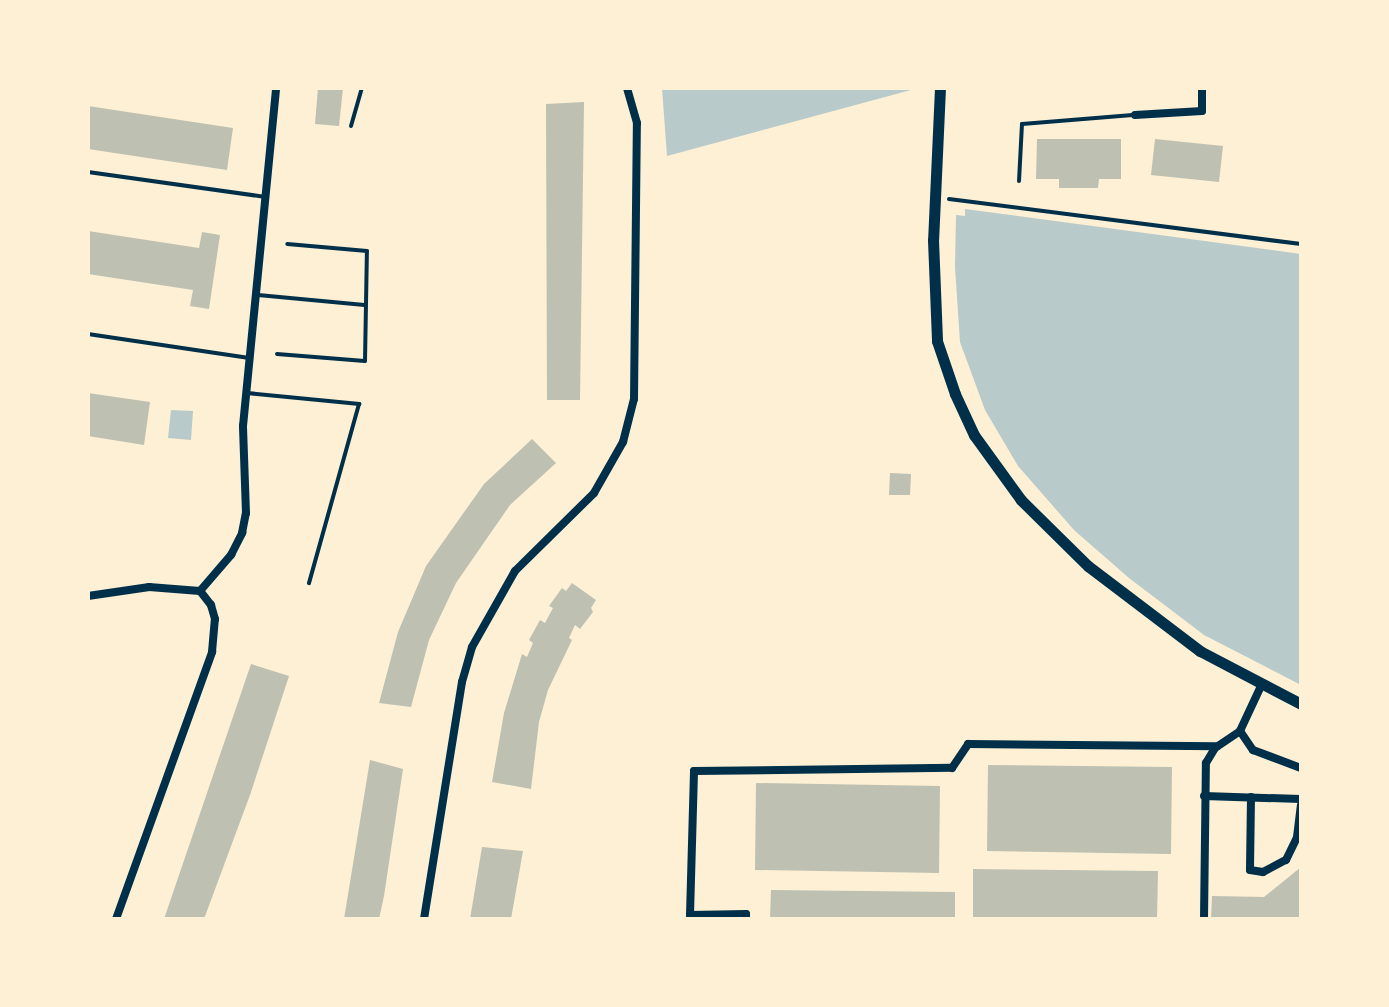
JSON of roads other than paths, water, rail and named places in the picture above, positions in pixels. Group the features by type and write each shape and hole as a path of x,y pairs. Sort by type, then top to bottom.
{"street":[{"path":"200,591 231,555 242,533 246,513 243,452 249,358 276,88"},
{"path":"424,919 462,682 472,647 515,571 594,493 623,442 634,399 637,123 627,88"},
{"path":"940,88 934,198 937,341 955,394 993,465 1049,531 1088,566 1181,638 1261,686 1301,704"},
{"path":"1135,115 1202,111 1202,88"},
{"path":"88,596 149,587 200,591 211,605 215,619 212,652 116,919"},
{"path":"1204,919 1206,763 1217,746 1240,731 1261,686"},
{"path":"1240,731 1253,750 1301,768"},
{"path":"746,919 746,914 690,915 694,771 952,768 968,744 1217,746"},
{"path":"1204,796 1251,797 1301,802 1297,837 1286,860 1263,872 1250,870 1251,797"}],"lane":[{"path":"351,126 362,88"},
{"path":"1019,181 1022,124 1135,115"},
{"path":"88,172 265,197"},
{"path":"277,354 365,361 367,251 287,244"},
{"path":"256,295 366,305"},
{"path":"88,334 249,358"},
{"path":"247,393 359,404 309,583"}]}
